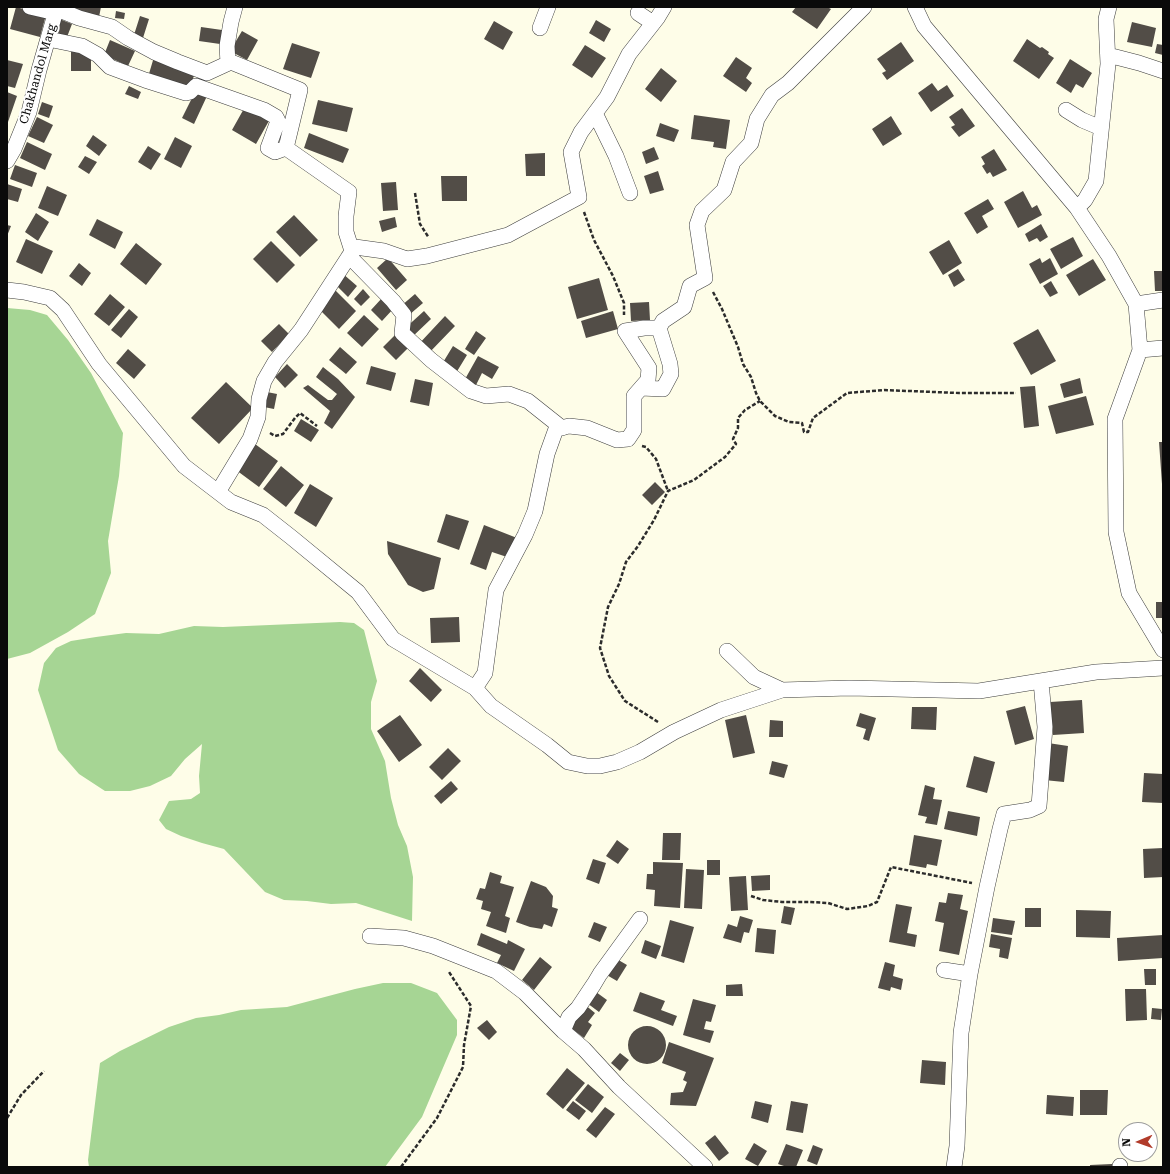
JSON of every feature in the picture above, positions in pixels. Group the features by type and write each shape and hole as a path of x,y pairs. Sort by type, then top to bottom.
{"street":[{"path":"30,7 57,10 112,27 128,38 154,52 207,72 231,62 300,90 286,148"},
{"path":"228,63 227,46 235,7"},
{"path":"540,28 548,7"},
{"path":"218,492 250,439 258,417 259,399 264,381 275,362 301,330 354,247 384,251 407,259 427,256 508,235 579,197 572,152 581,132 607,97 629,54 664,7"},
{"path":"658,328 663,321 684,307 690,286 705,278 697,225 702,211 724,190 733,162 751,143 757,119 772,96 788,83 864,7"},
{"path":"915,7 924,26 1077,208 1109,256 1136,304 1140,350 1115,419 1116,532 1129,593 1163,650"},
{"path":"1077,208 1086,200 1096,181 1108,64 1106,19 1109,7"},
{"name":"Chakhandol Marg","path":"7,162 29,112 39,70 57,10"},
{"path":"638,12 653,23"},
{"path":"48,39 82,46 98,55 110,68 145,80 186,93 190,92 196,86 264,110 276,117 278,121 268,148 275,152 286,148"},
{"path":"1108,55 1139,63 1163,72"},
{"path":"1066,110 1082,120 1101,128"},
{"path":"596,112 616,156 630,193"},
{"path":"286,148 348,192 346,232 350,254 404,315 402,333 431,360 471,391 486,396 509,394 528,401 562,428"},
{"path":"7,290 50,298 63,310 99,364 184,466 231,502 263,515 358,592 393,639 475,688 491,706 547,745 568,762 587,766 600,766 617,762 640,752 674,732 721,710 782,690 849,688 979,690 1096,672 1163,668"},
{"path":"1136,304 1163,300"},
{"path":"475,688 485,673 496,590 525,535 535,511 547,454 556,429 569,426 587,428 617,440 628,439 634,430 634,396 648,380 649,368 625,331 644,328 658,328"},
{"path":"641,388 664,388 671,374 670,364 658,328"},
{"path":"1140,350 1163,348"},
{"path":"727,651 754,677 782,690"},
{"path":"954,1167 957,1146 960,1033 987,886 1004,814 1030,810 1039,806 1045,727 1041,681"},
{"path":"563,1031 569,1017 578,1008 600,974 640,919"},
{"path":"370,936 404,938 433,946 496,971 525,993 563,1031 584,1049 620,1087 705,1167"},
{"path":"944,970 970,974"}],"path":[{"path":"415,193 420,224 429,237 427,256"},
{"path":"579,197 594,240 613,276 624,302 625,331"},
{"path":"705,278 722,309 738,347 743,364 751,377 760,401 775,416 789,422 802,423 804,432 808,432 813,418 848,393 884,390 958,393 1016,393"},
{"path":"674,732 625,701 609,676 600,648 608,607 619,584 626,562 654,520 668,491 694,480 724,457 736,444 733,439 738,428 738,418 746,410 760,401"},
{"path":"255,425 275,436 283,434 300,413 317,426"},
{"path":"634,430 633,445 646,447 656,459 668,491"},
{"path":"750,896 763,900 782,902 828,903 847,909 868,906 878,902 891,867 987,886"},
{"path":"401,1167 437,1118 462,1066 471,1006 433,946"},
{"path":"7,1118 22,1095 44,1071"}],"green space":[{"path":"7,308 30,310 47,315 68,340 91,373 123,433 119,476 108,541 111,573 95,614 68,632 30,653 7,659"},
{"path":"340,622 354,623 364,630 377,681 371,702 371,729 385,761 391,798 398,825 407,846 413,877 412,921 356,903 331,904 284,900 265,892 224,849 181,836 166,829 159,820 169,801 191,799 200,793 199,776 202,744 185,759 171,776 150,786 130,791 105,791 79,774 58,750 38,690 44,663 56,648 71,641 126,633 159,634 194,626 223,627"},
{"path":"383,983 411,983 437,993 457,1020 457,1035 422,1117 385,1167 89,1167 88,1160 100,1063 120,1051 169,1027 196,1018 241,1010 287,1007"}],"building":[{"path":"16,7 46,15 40,37 10,29"},
{"path":"64,7 101,7 99,17"},
{"path":"796,7 827,7 831,9 817,29 792,12"},
{"path":"116,11 125,13 124,19 115,18"},
{"path":"140,16 149,19 142,41 133,38"},
{"path":"57,18 72,24 67,37 51,31"},
{"path":"596,20 611,29 604,42 589,33"},
{"path":"494,21 513,32 503,50 484,39"},
{"path":"1132,22 1156,28 1152,47 1127,42"},
{"path":"201,27 222,30 220,44 199,41"},
{"path":"242,31 258,40 247,60 230,51"},
{"path":"1027,39 1040,48 1042,47 1054,58 1039,79 1013,61"},
{"path":"110,40 135,51 128,66 104,55"},
{"path":"901,42 914,61 887,80 882,73 886,71 877,59"},
{"path":"292,43 320,52 311,78 283,69"},
{"path":"1157,44 1163,45 1163,55 1155,53"},
{"path":"585,45 606,58 592,78 572,65"},
{"path":"71,52 91,52 91,71 71,71"},
{"path":"154,57 196,70 189,90 148,77"},
{"path":"736,57 752,68 746,78 752,83 746,92 723,76"},
{"path":"1070,59 1092,73 1083,88 1076,84 1071,93 1056,83"},
{"path":"7,60 23,64 15,88 7,86"},
{"path":"661,68 677,81 661,102 645,89"},
{"path":"932,83 938,91 947,85 954,96 931,112 918,93"},
{"path":"129,86 141,92 138,99 125,94"},
{"path":"196,90 207,96 194,124 182,118"},
{"path":"7,92 17,96 8,122 7,121"},
{"path":"318,100 353,108 347,132 312,124"},
{"path":"42,102 53,106 49,118 38,114"},
{"path":"246,105 270,119 256,144 232,130"},
{"path":"962,108 975,126 959,137 951,127 955,125 949,117"},
{"path":"694,115 730,120 726,149 713,147 714,142 691,139"},
{"path":"891,116 902,134 883,146 872,129"},
{"path":"37,117 53,125 44,143 28,136"},
{"path":"660,123 679,130 674,142 656,136"},
{"path":"309,133 349,149 343,163 304,148"},
{"path":"93,135 107,145 99,156 86,146"},
{"path":"175,137 192,146 181,168 164,159"},
{"path":"27,142 52,154 45,170 20,158"},
{"path":"148,146 161,154 151,170 138,162"},
{"path":"654,147 659,159 646,164 642,152"},
{"path":"994,149 1007,170 993,177 990,172 987,174 982,166 985,164 981,157"},
{"path":"545,153 545,176 526,176 525,154"},
{"path":"85,156 97,162 89,174 78,167"},
{"path":"15,165 37,173 32,187 10,179"},
{"path":"658,171 664,190 650,194 644,176"},
{"path":"441,176 467,176 467,201 442,201"},
{"path":"396,182 398,210 383,211 381,183"},
{"path":"7,184 22,189 18,202 7,199"},
{"path":"47,186 67,195 58,216 38,208"},
{"path":"1023,191 1032,208 1037,205 1042,215 1018,228 1004,202"},
{"path":"988,199 994,209 982,216 988,227 977,234 964,213"},
{"path":"36,213 49,222 38,241 25,232"},
{"path":"294,215 318,240 300,257 276,232"},
{"path":"395,217 397,227 382,232 379,221"},
{"path":"97,219 123,232 115,249 89,235"},
{"path":"1041,224 1048,237 1040,242 1037,238 1029,242 1025,234"},
{"path":"7,225 11,226 7,236"},
{"path":"1073,237 1083,256 1061,269 1050,249"},
{"path":"26,239 53,251 42,274 16,262"},
{"path":"949,240 962,263 943,275 929,252"},
{"path":"271,241 295,265 277,283 253,259"},
{"path":"136,243 162,264 146,285 120,264"},
{"path":"388,258 407,280 396,290 377,268"},
{"path":"1040,258 1042,263 1050,258 1058,274 1040,284 1029,264"},
{"path":"1093,259 1106,280 1079,296 1066,275"},
{"path":"79,263 91,273 82,286 69,276"},
{"path":"958,269 965,280 954,287 948,275"},
{"path":"1154,271 1163,271 1163,291 1155,291"},
{"path":"342,273 357,286 348,297 334,283"},
{"path":"599,278 608,310 577,319 568,287"},
{"path":"1051,281 1058,293 1050,297 1043,286"},
{"path":"334,289 356,311 339,329 317,307"},
{"path":"363,289 370,297 361,306 354,299"},
{"path":"110,294 125,307 109,326 94,314"},
{"path":"415,294 423,303 409,315 401,306"},
{"path":"382,298 394,308 382,321 371,310"},
{"path":"649,302 650,320 631,321 630,303"},
{"path":"129,309 138,317 121,338 111,330"},
{"path":"424,311 431,319 410,339 402,331"},
{"path":"613,311 618,329 586,338 581,321"},
{"path":"364,315 379,329 362,347 347,333"},
{"path":"445,316 455,326 427,355 417,346"},
{"path":"279,324 289,334 272,352 261,341"},
{"path":"1038,329 1056,361 1031,375 1013,343"},
{"path":"476,331 486,338 474,355 465,349"},
{"path":"398,332 411,345 396,360 383,347"},
{"path":"453,346 467,355 456,373 442,364"},
{"path":"340,347 357,362 346,374 329,360"},
{"path":"128,349 146,365 134,379 116,363"},
{"path":"478,356 499,367 492,379 482,373 475,387 464,381"},
{"path":"287,364 298,375 285,388 275,377"},
{"path":"371,366 396,373 391,391 366,384"},
{"path":"323,367 338,379 355,397 332,429 324,423 330,411 303,388 308,385 328,400 332,400 337,394 316,377"},
{"path":"1080,378 1083,393 1064,398 1060,384"},
{"path":"415,379 433,383 429,406 410,402"},
{"path":"226,382 253,408 219,444 191,418"},
{"path":"1035,386 1039,426 1024,428 1020,387"},
{"path":"267,392 277,394 274,409 264,407"},
{"path":"1086,396 1094,425 1056,434 1048,406"},
{"path":"301,419 319,430 311,442 294,431"},
{"path":"1159,442 1163,442 1163,484 1162,484"},
{"path":"255,444 278,461 259,487 236,470"},
{"path":"281,466 304,485 286,507 263,489"},
{"path":"655,482 665,492 652,505 642,495"},
{"path":"310,484 333,498 316,527 294,513"},
{"path":"446,514 469,521 459,550 437,542"},
{"path":"484,525 517,538 510,558 492,552 486,570 470,564"},
{"path":"387,541 441,558 434,589 423,592 408,585 388,554"},
{"path":"1156,602 1163,602 1163,618 1156,618"},
{"path":"459,617 460,642 431,643 430,618"},
{"path":"420,668 442,690 431,702 409,681"},
{"path":"1082,700 1084,733 1053,735 1050,702"},
{"path":"1025,706 1034,739 1015,745 1006,711"},
{"path":"912,707 937,707 936,730 911,729"},
{"path":"860,713 876,718 869,741 863,739 866,729 856,726"},
{"path":"400,715 422,745 399,762 377,731"},
{"path":"746,715 755,753 733,758 725,720"},
{"path":"770,720 783,721 783,737 769,737"},
{"path":"1048,743 1068,746 1064,782 1044,780"},
{"path":"448,748 461,761 442,780 429,767"},
{"path":"974,756 995,762 987,793 966,787"},
{"path":"772,761 788,765 784,778 769,774"},
{"path":"1144,773 1163,774 1163,803 1142,802"},
{"path":"451,781 458,789 441,804 434,796"},
{"path":"925,785 935,788 933,799 942,800 937,825 925,823 927,817 918,815"},
{"path":"948,811 980,817 977,836 944,829"},
{"path":"663,833 681,833 680,860 662,860"},
{"path":"914,835 942,840 937,866 927,864 926,868 909,865"},
{"path":"617,840 629,849 618,864 606,856"},
{"path":"1163,848 1163,877 1144,878 1143,849"},
{"path":"593,859 606,863 599,884 586,879"},
{"path":"707,860 720,860 720,875 707,875"},
{"path":"653,862 683,863 680,908 654,906 655,890 646,889 647,874 653,874"},
{"path":"686,869 704,870 702,909 684,908"},
{"path":"490,872 502,876 500,883 514,887 505,916 510,918 506,933 486,926 491,912 481,909 483,901 476,899 480,888 485,889"},
{"path":"770,875 770,890 752,891 751,876"},
{"path":"746,876 748,910 731,911 729,877"},
{"path":"531,881 546,887 553,896 552,907 558,909 552,927 544,924 542,929 516,922"},
{"path":"948,893 963,895 960,909 968,911 959,955 939,951 944,923 935,921 939,902 946,903"},
{"path":"896,904 912,907 907,933 917,935 915,947 889,942"},
{"path":"784,906 795,908 791,925 781,923"},
{"path":"1025,908 1041,908 1041,927 1025,927"},
{"path":"1076,910 1111,911 1110,938 1076,937"},
{"path":"740,916 753,920 749,933 744,932 741,943 723,938 728,924 737,927"},
{"path":"993,918 1015,921 1012,935 991,932"},
{"path":"670,920 694,927 684,963 661,956"},
{"path":"594,922 607,927 600,942 588,937"},
{"path":"757,928 776,930 774,954 755,952"},
{"path":"481,933 507,944 508,940 525,949 514,971 497,963 501,955 477,945"},
{"path":"991,934 1012,938 1008,959 999,957 1000,949 989,947"},
{"path":"1163,935 1163,958 1118,961 1117,938"},
{"path":"645,940 661,946 656,959 641,953"},
{"path":"540,957 552,967 534,990 522,980"},
{"path":"615,958 627,965 617,981 605,974"},
{"path":"885,962 895,965 893,976 903,979 901,990 891,987 890,991 878,988"},
{"path":"1144,969 1156,969 1156,985 1145,985"},
{"path":"742,984 743,996 726,996 726,985"},
{"path":"1125,989 1146,989 1147,1020 1126,1021"},
{"path":"596,992 607,1000 599,1012 587,1003"},
{"path":"640,992 665,1001 661,1010 677,1016 673,1026 633,1011"},
{"path":"693,999 716,1005 711,1022 706,1021 704,1029 714,1031 710,1043 683,1035"},
{"path":"584,1004 595,1013 588,1022 592,1025 584,1038 568,1026"},
{"path":"1152,1008 1162,1009 1161,1020 1151,1019"},
{"path":"487,1020 497,1032 489,1040 477,1028"},
{"path":"647,1026 657,1029 663,1035 666,1045 663,1055 657,1061 647,1064 637,1061 631,1055 628,1045 631,1035 637,1029"},
{"path":"669,1042 714,1058 696,1106 670,1105 671,1093 683,1092 687,1082 683,1080 686,1072 662,1063"},
{"path":"620,1053 629,1060 620,1071 611,1063"},
{"path":"922,1060 946,1062 945,1085 920,1083"},
{"path":"567,1068 585,1083 563,1109 546,1094"},
{"path":"588,1084 604,1097 592,1113 575,1100"},
{"path":"1080,1090 1108,1090 1107,1115 1080,1115"},
{"path":"1047,1095 1074,1097 1073,1116 1046,1114"},
{"path":"573,1101 586,1111 579,1120 566,1110"},
{"path":"755,1101 772,1105 768,1123 751,1118"},
{"path":"791,1101 808,1104 803,1133 786,1130"},
{"path":"605,1107 615,1114 596,1138 586,1130"},
{"path":"715,1135 729,1153 719,1161 705,1143"},
{"path":"754,1143 767,1151 758,1166 745,1159"},
{"path":"786,1144 803,1150 796,1167 787,1167 778,1164"},
{"path":"813,1145 823,1149 817,1165 807,1161"},
{"path":"1112,1164 1112,1167 1090,1167 1090,1165"}]}
